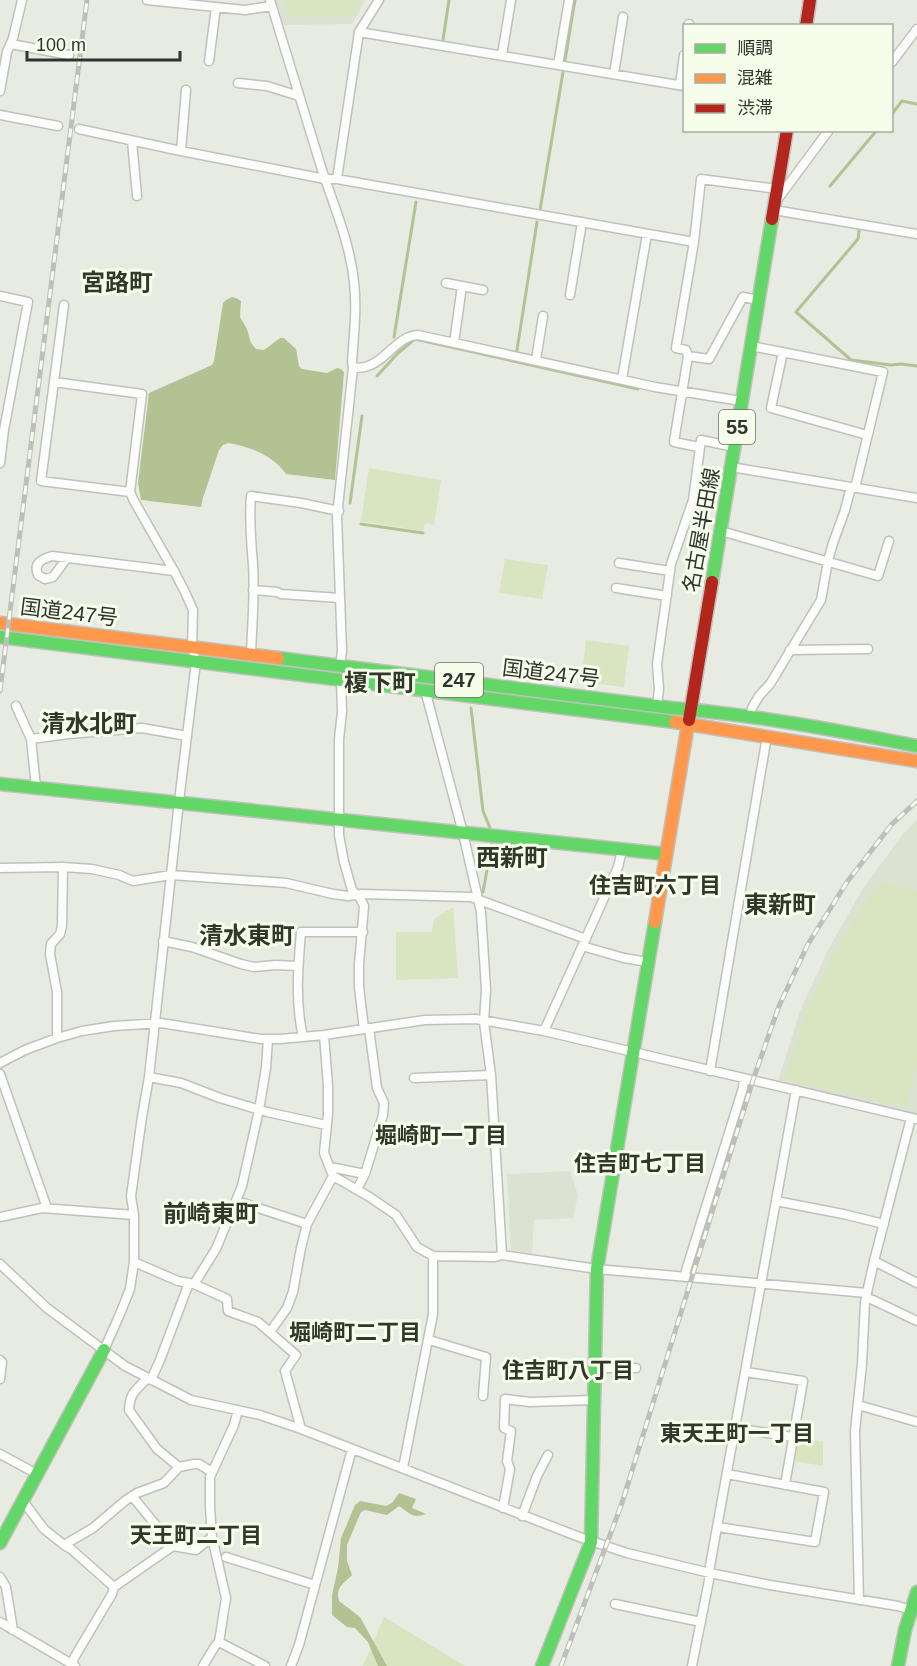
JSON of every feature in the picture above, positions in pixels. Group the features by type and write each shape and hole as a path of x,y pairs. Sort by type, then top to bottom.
{"main road":[{"path":"806,24 810,0"},
{"name":"名古屋半田線","path":"591,1542 597,1269 787,132"},
{"name":"国道247号","path":"0,623 750,717 917,746"},
{"name":"国道247号","path":"0,637 688,724 917,761"},
{"path":"0,783 666,854"},
{"path":"0,1543 104,1350"},
{"path":"542,1666 591,1542"},
{"path":"898,1666 914,1611 917,1592"}],"street":[{"path":"0,91 7,52 22,0"},
{"path":"147,0 245,10 271,3 346,241 353,273 355,302 353,368 337,516 342,651 340,665"},
{"path":"337,179 359,32 379,0"},
{"path":"501,55 511,0"},
{"path":"558,65 569,0"},
{"path":"209,61 216,7"},
{"path":"614,74 623,17"},
{"path":"893,59 917,29"},
{"path":"359,32 682,85 683,70"},
{"path":"10,44 69,55"},
{"path":"238,83 267,86 300,96"},
{"path":"181,151 186,90"},
{"path":"0,115 58,126"},
{"path":"79,129 325,178 694,242"},
{"path":"828,132 774,207 917,234"},
{"path":"132,141 137,196"},
{"path":"699,447 674,442 688,356 686,350 676,348 694,242 701,179 777,189"},
{"path":"570,295 582,222"},
{"path":"622,379 646,234"},
{"path":"446,283 483,290"},
{"path":"454,343 462,286"},
{"path":"0,296 28,302 2,430 0,463"},
{"path":"688,356 709,359 743,297 758,300"},
{"path":"64,304 41,481 130,492"},
{"path":"536,360 543,316"},
{"path":"353,368 366,367 375,363 398,343 413,335 655,387 741,401"},
{"path":"750,717 759,696 770,684 821,600 828,561 853,487 883,372 751,346"},
{"path":"783,352 771,408 867,435"},
{"path":"54,382 142,394 130,492 193,610 192,647 196,663 149,1077 131,1196 134,1215 134,1262 130,1289 104,1350"},
{"path":"657,706 657,664 671,564 693,500 700,440 734,447"},
{"path":"731,467 917,498"},
{"path":"251,654 253,565 249,533 251,496 339,511"},
{"path":"721,531 878,576 889,541"},
{"path":"67,558 174,571"},
{"path":"620,563 670,571"},
{"path":"616,588 667,596"},
{"path":"253,590 340,598"},
{"path":"790,650 868,649"},
{"path":"341,680 339,836 352,890 364,906 359,987 377,1088 384,1103 383,1115 365,1174 357,1189"},
{"path":"425,690 463,833 480,912 486,989 484,1022 491,1075 502,1255"},
{"path":"16,706 31,739 36,787"},
{"path":"31,739 142,728 187,736"},
{"path":"710,1071 767,736"},
{"path":"544,1031 618,867 622,850"},
{"path":"57,1038 57,992 50,954 51,944 60,934 62,926 63,867"},
{"path":"0,868 92,869 119,875 133,881 171,875 275,882 348,896 415,894 471,897 624,958 648,962"},
{"path":"303,1037 297,1000 301,933 363,932"},
{"path":"163,941 192,947 255,967 298,966"},
{"path":"0,1063 25,1050 57,1038 114,1026 161,1023 268,1039 324,1035 425,1020 476,1019 544,1031 914,1118 866,1296 855,1431 859,1600"},
{"path":"324,1035 328,1086 324,1153 331,1172 396,1215 417,1247 433,1256 495,1257 502,1255 597,1269 866,1296 917,1322"},
{"path":"179,1467 157,1449 129,1410 130,1398 132,1393 149,1379 160,1360 191,1284 216,1249 237,1201 259,1110 268,1039"},
{"path":"0,1074 47,1208"},
{"path":"414,1078 491,1075"},
{"path":"149,1077 181,1083 259,1110 326,1125"},
{"path":"684,1277 744,1079"},
{"path":"692,1666 796,1090"},
{"path":"331,1172 365,1174"},
{"path":"270,1332 287,1308 293,1292 308,1224 331,1172"},
{"path":"237,1201 308,1224"},
{"path":"776,1201 884,1224"},
{"path":"0,1217 47,1208 134,1215"},
{"path":"403,1468 434,1307 433,1256"},
{"path":"874,1261 917,1283"},
{"path":"134,1262 227,1299 228,1311 258,1322 296,1356 285,1371 301,1429"},
{"path":"0,1264 47,1308 125,1366 191,1400 238,1410 301,1429 522,1516 627,1553 710,1573 898,1606 914,1611"},
{"path":"429,1340 486,1357 483,1396"},
{"path":"0,1360 2,1362 0,1379"},
{"path":"595,1368 636,1368"},
{"path":"746,1371 803,1381 785,1485"},
{"path":"503,1508 510,1469 507,1461 511,1431 504,1428 505,1399 530,1402 594,1400"},
{"path":"858,1405 917,1422"},
{"path":"203,1666 219,1642 226,1598 212,1537 210,1477 234,1425 238,1410"},
{"path":"735,1428 794,1437"},
{"path":"291,1666 352,1449"},
{"path":"0,1454 37,1474"},
{"path":"522,1516 537,1476 548,1455"},
{"path":"64,1545 93,1528 132,1496 164,1483 179,1467 200,1464 212,1472"},
{"path":"718,1527 815,1542 824,1492 728,1474"},
{"path":"132,1496 173,1546 196,1550 212,1537"},
{"path":"23,1501 44,1529 71,1549 114,1587"},
{"path":"0,1622 72,1665 114,1587 173,1546"},
{"path":"226,1557 315,1585"},
{"path":"0,1577 6,1587 13,1630"},
{"path":"615,1604 701,1622"},
{"path":"219,1642 265,1666"}],"shaded area":[{"path":"276,0 366,0 352,24 284,25"},
{"path":"284,0 360,0 354,15 289,16"},
{"path":"232,297 241,301 240,317 256,349 264,350 280,338 284,338 296,349 299,366 302,369 327,373 337,368 344,372 335,480 286,474 268,457 228,443 219,450 201,507 141,500 138,483 149,393 212,365 223,303"},
{"path":"369,468 441,480 434,525 425,523 423,531 361,521"},
{"path":"505,559 548,565 542,599 499,593"},
{"path":"586,640 629,646 624,687 581,682"},
{"path":"917,820 917,1113 778,1081 800,1011 828,950 863,888 903,834"},
{"path":"880,882 917,891 917,1065 906,1107 784,1080 806,1012 834,954 863,905"},
{"path":"453,907 458,978 396,980 396,932 432,932 434,919"},
{"path":"570,1171 578,1195 573,1218 534,1220 532,1253 511,1250 507,1174"},
{"path":"798,1438 823,1442 823,1466 795,1461"},
{"path":"399,1493 416,1499 412,1508 426,1514 414,1516 399,1506 387,1515 365,1510 361,1512 347,1545 347,1561 352,1575 338,1592 339,1601 360,1617 387,1666 378,1666 368,1642 355,1628 347,1627 332,1615 332,1595 341,1538 355,1505 360,1501 386,1506 392,1503"},
{"path":"384,1617 465,1666 363,1666"}],"waterway":[{"path":"443,40 449,0"},
{"path":"565,60 575,0"},
{"path":"540,210 563,72"},
{"path":"893,113 902,101 917,104"},
{"path":"830,186 875,132"},
{"path":"394,337 416,202"},
{"path":"517,350 537,222"},
{"path":"859,231 858,239 796,312 851,360 917,366"},
{"path":"377,376 398,353 415,339 638,389"},
{"path":"350,503 362,416"},
{"path":"361,524 423,533"},
{"path":"471,708 483,811 490,828"},
{"path":"483,892 492,842"}],"railway":[{"path":"0,691 87,0"},
{"path":"561,1666 622,1503 753,1080 779,1006 808,944 847,882 892,824 917,801"}],"traffic: fast":[{"path":"712,582 772,219"},
{"path":"0,637 675,722"},
{"path":"278,658 765,719 917,746"},
{"path":"0,784 666,854"},
{"path":"542,1666 591,1542 597,1269 655,922"},
{"path":"0,1543 104,1350"},
{"path":"898,1666 905,1630 917,1592"}],"traffic: slow":[{"path":"0,623 278,658"},
{"path":"675,722 917,761"},
{"path":"655,922 688,724"}],"traffic: jam":[{"path":"806,24 810,0"},
{"path":"772,219 787,132"},
{"path":"689,720 712,582"}],"district":[{"name":"宮路町","path":"117,282"},
{"name":"榎下町","path":"380,682"},
{"name":"清水北町","path":"89,723"},
{"name":"西新町","path":"512,857"},
{"name":"住吉町六丁目","path":"655,885"},
{"name":"東新町","path":"780,904"},
{"name":"清水東町","path":"247,935"},
{"name":"堀崎町一丁目","path":"441,1135"},
{"name":"住吉町七丁目","path":"640,1163"},
{"name":"前崎東町","path":"211,1213"},
{"name":"堀崎町二丁目","path":"355,1332"},
{"name":"住吉町八丁目","path":"568,1370"},
{"name":"東天王町一丁目","path":"737,1433"},
{"name":"天王町二丁目","path":"196,1535"}]}
